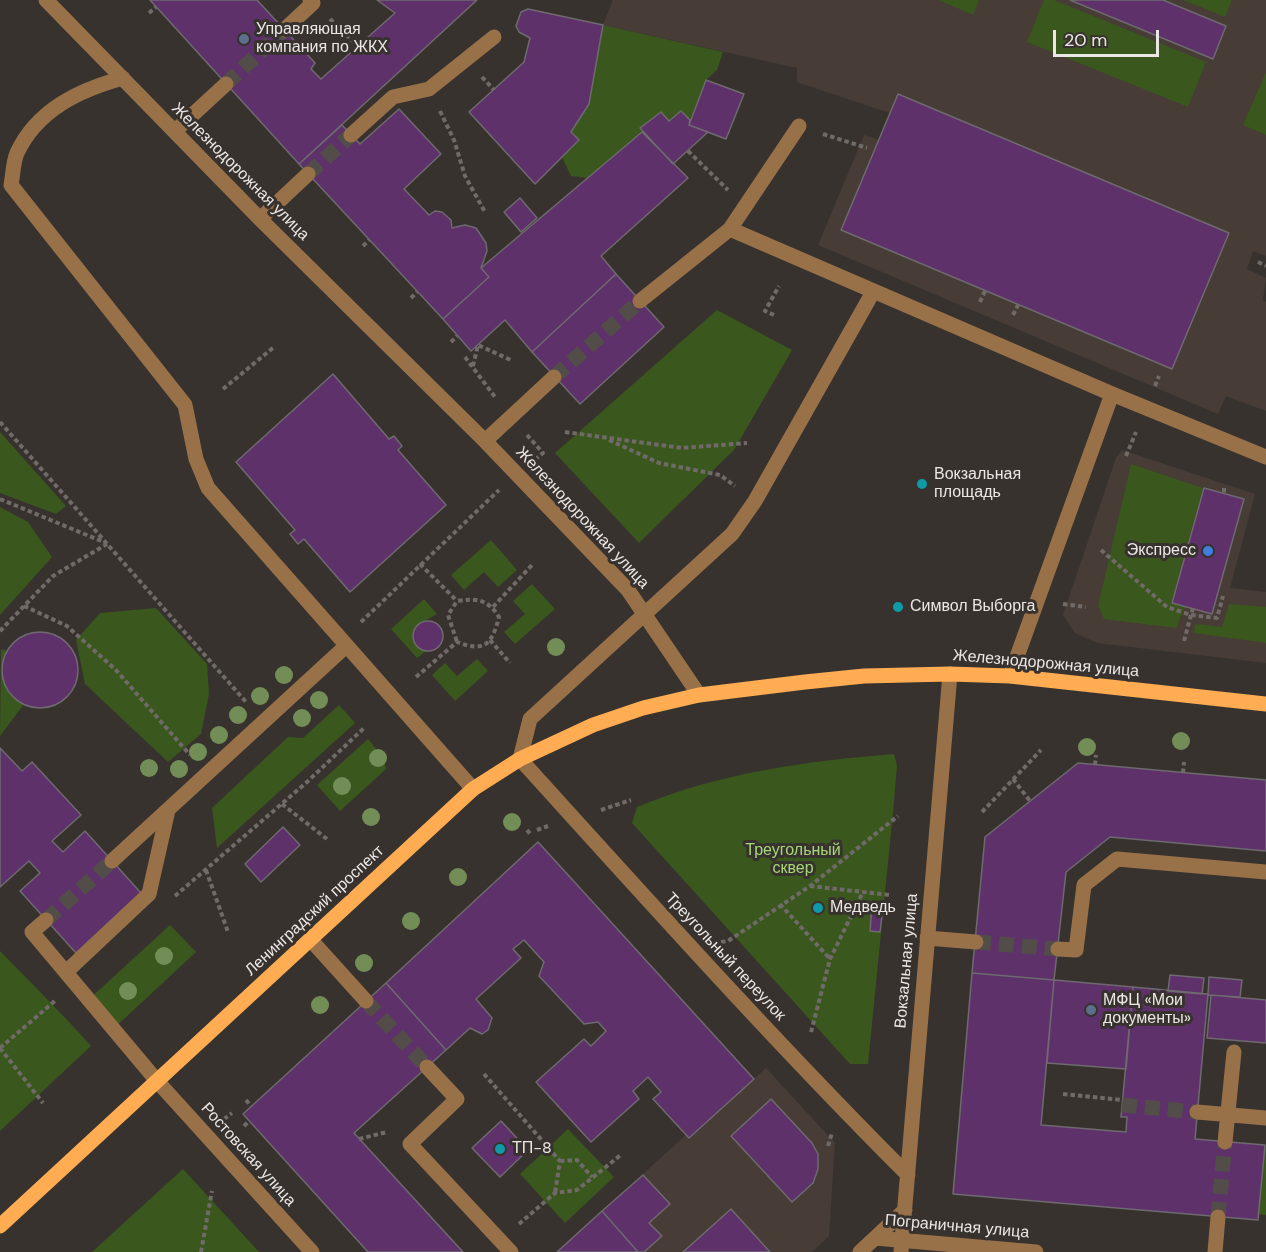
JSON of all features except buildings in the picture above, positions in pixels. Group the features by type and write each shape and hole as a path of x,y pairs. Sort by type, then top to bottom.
{"main road":[{"name":"Железнодорожная улица","path":"699,695 864,676 950,674 1010,676 1266,704"},
{"name":"Ленинградский проспект","path":"0,1226 473,789 520,759 592,725 643,708 699,695"}],"street":[{"name":"Железнодорожная улица","path":"46,0 260,219 485,441 628,590 699,695"},
{"path":"284,30 311,2"},
{"path":"351,135 393,97 429,89 494,37"},
{"path":"123,78 91,87 58,104 30,131 16,155 5,183 185,405 196,459 207,488 473,789"},
{"path":"175,131 226,84"},
{"path":"640,302 730,229 799,126"},
{"path":"260,219 308,174"},
{"path":"730,229 1112,394 1266,457"},
{"path":"520,759 530,719 732,534 755,501 873,292"},
{"path":"485,441 554,377"},
{"path":"1010,676 1112,394"},
{"path":"112,861 346,646"},
{"name":"Вокзальная улица","path":"902,1246 950,674"},
{"name":"Треугольный переулок","path":"520,759 698,956 838,1105 908,1175"},
{"path":"66,972 149,894 168,810"},
{"path":"1058,949 1076,951 1084,885 1117,859 1266,873"},
{"name":"Ростовская улица","path":"46,920 32,932 157,1081 312,1252"},
{"path":"927,938 975,942"},
{"path":"310,939 366,1001"},
{"path":"1225,1142 1234,1052"},
{"path":"427,1067 457,1099 410,1144 506,1246"},
{"path":"1197,1112 1266,1118"},
{"path":"860,1252 905,1210"},
{"path":"1215,1252 1218,1217"},
{"name":"Пограничная улица","path":"875,1238 902,1246 1036,1252"}],"path":[{"path":"311,2 358,46"},
{"path":"149,13 156,7"},
{"path":"429,89 454,140 465,176 485,212"},
{"path":"799,126 867,148"},
{"path":"688,150 745,207"},
{"path":"363,246 369,240"},
{"path":"1258,262 1266,266"},
{"path":"774,315 765,311 779,286"},
{"path":"980,302 986,291"},
{"path":"411,298 417,292"},
{"path":"1013,315 1018,304"},
{"path":"451,342 458,336"},
{"path":"473,367 478,345 513,361"},
{"path":"223,389 273,347"},
{"path":"0,422 246,702 267,718"},
{"path":"565,432 682,448 747,442"},
{"path":"605,438 659,463 720,475 755,501"},
{"path":"361,622 420,564 543,453"},
{"path":"0,499 107,544"},
{"path":"0,631 53,576 107,544"},
{"path":"1101,550 1167,607 1191,615 1217,618 1223,596"},
{"path":"420,564 457,601"},
{"path":"493,607 532,565"},
{"path":"478,598 493,607 498,617 494,636 490,640 483,646 473,648 457,642 448,615 457,601 478,598"},
{"path":"24,606 67,626 116,670 207,774"},
{"path":"1184,641 1193,608"},
{"path":"490,640 510,663"},
{"path":"416,677 457,642"},
{"path":"228,932 206,870 365,728"},
{"path":"982,812 1041,750"},
{"path":"1095,765 1096,755"},
{"path":"1184,762 1184,773"},
{"path":"1013,779 1030,801"},
{"path":"282,804 327,839"},
{"path":"728,941 810,885 898,816"},
{"path":"527,830 531,835"},
{"path":"810,885 890,895"},
{"path":"811,1032 830,959 863,892"},
{"path":"780,904 830,959"},
{"path":"0,1048 43,1103"},
{"path":"484,1074 560,1161"},
{"path":"1063,1094 1123,1100"},
{"path":"246,1100 251,1106"},
{"path":"244,1126 249,1121"},
{"path":"555,1193 578,1190 622,1154"},
{"path":"560,1161 577,1160 592,1177"},
{"path":"506,1246 555,1193 560,1161"},
{"path":"201,1252 212,1191"}],"shaded area":[{"path":"613,0 1266,0 1266,256 1253,251 1247,269 1266,278 1263,300 1266,302 1266,411 1226,396 1218,414 818,245 864,135 879,140 841,230 1171,369 1229,233 899,94 890,113 797,82 797,68 603,25"},
{"path":"1122,450 1255,494 1230,588 1266,592 1266,663 1097,643 1075,633 1063,615 1116,458"},
{"path":"766,1068 835,1143 829,1236 812,1252 557,1252 686,1135 689,1138"}],"green space":[{"path":"939,0 979,0 973,15"},
{"path":"1044,0 1054,0 1206,62 1188,107 1027,42"},
{"path":"1183,0 1232,0 1225,17"},
{"path":"603,25 723,52 717,70 706,80 690,120 681,111 669,121 641,128 642,132 588,178 571,176 562,157 579,141 571,132 589,104"},
{"path":"1266,72 1266,135 1243,125"},
{"path":"717,310 792,350 734,450 639,543 555,453"},
{"path":"0,432 66,506 56,514 0,493"},
{"path":"1131,464 1203,488 1171,603 1185,607 1176,628 1104,619 1098,606"},
{"path":"0,507 28,522 52,557 0,615"},
{"path":"491,540 517,570 498,587 484,572 464,590 451,575"},
{"path":"532,584 555,609 515,644 504,632 525,614 513,601"},
{"path":"424,599 437,614 419,624 413,632 416,645 426,651 417,658 391,629"},
{"path":"1229,604 1266,607 1266,643 1194,633 1195,624 1222,627"},
{"path":"156,608 207,664 209,694 201,734 168,762 85,684 76,640 100,613"},
{"path":"1,649 7,651 4,667 5,681 12,693 24,704 0,736"},
{"path":"477,659 488,671 455,701 432,675 445,663 457,676"},
{"path":"339,705 355,723 217,848 212,808 288,737 303,738"},
{"path":"368,739 383,757 386,769 340,811 317,785"},
{"name":"Треугольный сквер","path":"894,754 897,766 868,1064 850,1064 632,823 637,807 699,785 763,770 828,760"},
{"path":"170,925 196,952 111,1031 85,1003"},
{"path":"0,951 91,1046 0,1131"},
{"path":"568,1129 614,1177 565,1223 520,1174"},
{"path":"1266,1146 1266,1215 1258,1214"},
{"path":"183,1169 259,1252 92,1252"}],"tunnel":[{"path":"226,84 284,30"},
{"path":"308,174 351,135"},
{"path":"554,377 640,301"},
{"path":"46,920 112,861"},
{"path":"976,942 1058,949"},
{"path":"366,1001 427,1067"},
{"path":"1122,1105 1197,1112"},
{"path":"1218,1217 1225,1142"}],"place":[{"name":"Управляющая компания по ЖКХ","path":"244,39"},
{"name":"Вокзальная площадь","path":"922,484"},
{"name":"Экспресс","path":"1208,551"},
{"name":"Символ Выборга","path":"898,607"},
{"name":"Медведь","path":"818,908"},
{"name":"МФЦ «Мои документы»","path":"1091,1010"},
{"name":"ТП-8","path":"500,1149"}]}
